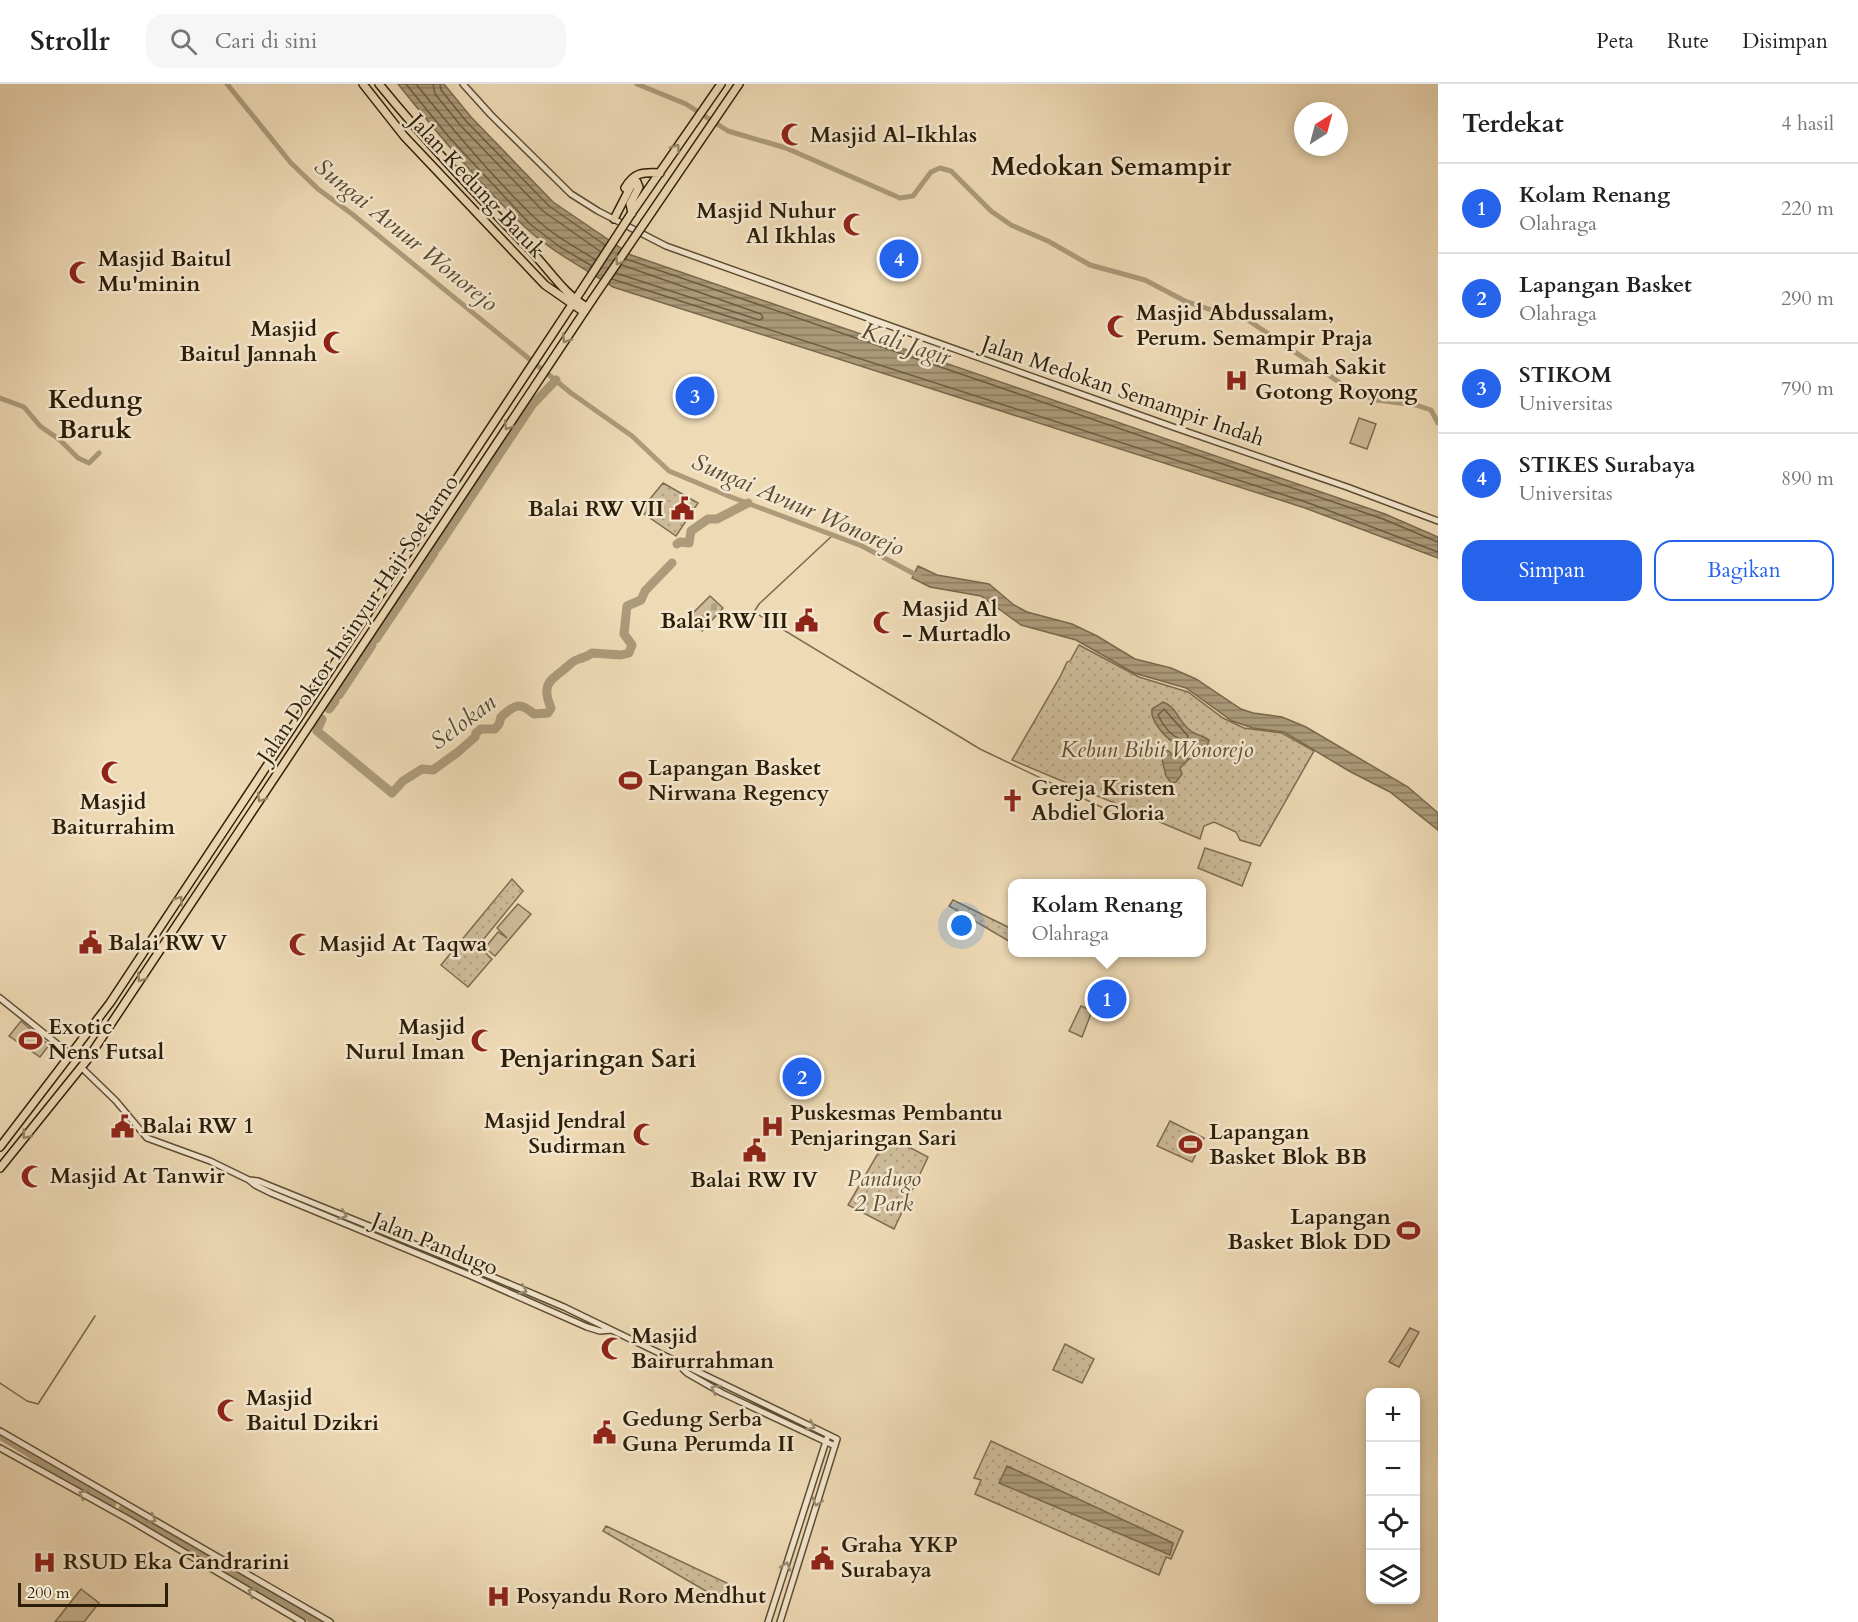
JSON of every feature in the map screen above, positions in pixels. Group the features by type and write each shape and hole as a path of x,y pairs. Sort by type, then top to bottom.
{"main road":[{"name":"Jalan Kedung Baruk","path":"363,84 397,127 470,208 545,285 573,303"},
{"name":"Jalan Kedung Baruk","path":"379,84 406,118 573,303"},
{"name":"Jalan Doktor Insinyur Haji Soekarno","path":"0,1147 110,1003 632,213 721,84"},
{"name":"Jalan Doktor Insinyur Haji Soekarno","path":"0,1168 82,1068 548,365 739,84"},
{"path":"397,127 406,118"},
{"path":"611,218 632,177 644,172 660,173"},
{"path":"611,218 632,186 637,183 639,187 630,204 632,213"},
{"path":"573,303 586,310"},
{"path":"305,709 307,716 314,716"},
{"path":"295,724 302,726 305,730"},
{"path":"155,936 158,942 165,942"},
{"path":"145,951 151,950 155,954 154,958"}],"street":[{"name":"Jalan Medokan Semampir Indah","path":"463,84 571,194 611,218 666,246 1438,521"},
{"path":"0,998 71,1055"},
{"name":"Jalan Pandugo","path":"82,1068 116,1101 147,1138 210,1161 271,1193 469,1275 587,1327 600,1331 611,1330 828,1435 836,1443"},
{"name":"Jalan Pandugo","path":"675,1361 687,1373 722,1393 824,1442 836,1443"},
{"path":"0,1431 330,1622"},
{"path":"768,1622 828,1435"},
{"path":"780,1622 836,1443"},
{"path":"0,1448 302,1622"},
{"path":"116,1513 122,1501"}],"green space":[{"path":"1359,418 1376,424 1367,449 1350,443"},
{"path":"663,483 698,503 676,536 640,511"},
{"path":"710,596 723,608 702,631 687,619"},
{"name":"Kebun Bibit Wonorejo","path":"1079,645 1139,677 1188,692 1223,718 1244,728 1282,733 1314,751 1260,846 1240,840 1236,832 1214,822 1204,826 1200,839 1012,760 1067,662 1070,661"},
{"path":"1205,848 1251,863 1242,886 1198,868"},
{"path":"512,879 523,891 478,946 492,959 468,987 441,965"},
{"path":"953,900 1008,927 1008,941 949,906"},
{"path":"518,904 531,914 495,956 485,948 498,932 507,938 497,928"},
{"path":"1081,1006 1092,1011 1082,1037 1069,1031"},
{"name":"Exotic Nens Futsal","path":"21,1021 49,1045 40,1057 9,1036"},
{"path":"1170,1121 1204,1138 1192,1162 1157,1146"},
{"name":"Pandugo 2 Park","path":"888,1136 928,1157 894,1229 848,1205"},
{"path":"1410,1328 1419,1332 1399,1367 1389,1362"},
{"path":"1065,1344 1094,1359 1082,1383 1053,1370"},
{"path":"991,1441 1183,1531 1171,1559 1166,1557 1159,1575 975,1494 981,1480 974,1478"},
{"path":"606,1526 729,1584 721,1600 603,1531"},
{"path":"81,1589 99,1603 84,1622 55,1622"}],"water":[{"name":"Kali Jagir","path":"398,84 444,84 471,117 553,202 631,255 1385,514 1438,537 1438,558 1305,508 613,287 557,252 526,228 475,176"},
{"name":"Sungai Avuur Wonorejo","path":"918,566 937,575 989,584 1014,605 1027,612 1072,624 1135,659 1171,668 1196,679 1241,709 1282,717 1306,727 1408,787 1438,813 1438,830 1390,792 1349,771 1284,732 1253,728 1232,721 1186,688 1134,673 1076,640 1021,625 981,596 930,587 912,578"},
{"path":"1163,702 1172,708 1187,728 1209,740 1207,747 1185,747 1173,742 1163,733 1152,716 1152,709"},
{"path":"1163,747 1175,756 1189,759 1180,768 1182,774 1176,782 1171,783 1166,776 1160,751"},
{"path":"1007,1466 1173,1543 1170,1555 999,1483"}],"waterway":[{"name":"Sungai Avuur Wonorejo","path":"227,84 291,163 318,189 352,214 571,393 632,436 669,471 862,546 920,577"},
{"path":"637,84 686,104 728,131 786,148 900,198 913,196 931,172 940,168 951,171 991,211 1011,225 1048,241 1090,265 1145,280 1185,301 1248,320 1349,389 1376,400 1416,405 1431,410 1438,423"},
{"name":"Selokan","path":"437,548 532,405 556,380"},
{"name":"Selokan","path":"0,398 24,407 40,426 60,440 78,458 89,463 99,453"},
{"name":"Selokan","path":"677,544 689,543 691,531 708,519 717,519 748,503"},
{"path":"833,535 759,604 754,612 980,749 1118,815"},
{"name":"Selokan","path":"376,639 434,553"},
{"name":"Selokan","path":"322,719 317,731 392,793 403,781 422,769 433,770 458,752 481,729 495,729 501,717 514,707 524,707 534,714 548,713 551,708 547,692 549,682 575,661 592,653 621,655 629,653 632,645 624,634 627,606 641,600 645,591 672,563"},
{"name":"Selokan","path":"339,695 372,645"},
{"name":"Selokan","path":"329,709 335,701"},
{"path":"0,1383 27,1401 38,1404 95,1316"},
{"path":"0,1435 48,1467 112,1503"},
{"path":"123,1509 318,1622"}],"place":[{"name":"Masjid Al-Ikhlas","path":"792,135"},
{"name":"Masjid Nuhur Al Ikhlas","path":"854,224"},
{"name":"STIKES Surabaya","path":"899,259"},
{"name":"Masjid Baitul Mu'minin","path":"80,272"},
{"name":"Masjid Abdussalam, Perum. Semampir Praja","path":"1118,326"},
{"name":"Masjid Baitul Jannah","path":"335,342"},
{"name":"Rumah Sakit Gotong Royong","path":"1237,380"},
{"name":"STIKOM","path":"695,396"},
{"name":"Balai RW VII","path":"682,509"},
{"name":"Balai RW III","path":"806,621"},
{"name":"Masjid Al - Murtadlo","path":"884,622"},
{"name":"Masjid Baiturrahim","path":"113,773"},
{"name":"Lapangan Basket Nirwana Regency","path":"630,781"},
{"name":"Gereja Kristen Abdiel Gloria","path":"1013,801"},
{"name":"Balai RW V","path":"90,943"},
{"name":"Masjid At Taqwa","path":"301,944"},
{"name":"Kolam Renang","path":"1107,999"},
{"name":"Exotic Nens Futsal","path":"30,1040"},
{"name":"Masjid Nurul Iman","path":"483,1040"},
{"name":"Lapangan Basket","path":"802,1077"},
{"name":"Balai RW 1","path":"123,1126"},
{"name":"Puskesmas Pembantu Penjaringan Sari","path":"772,1126"},
{"name":"Masjid Jendral Sudirman","path":"644,1134"},
{"name":"Lapangan Basket Blok BB","path":"1191,1145"},
{"name":"Balai RW IV","path":"754,1151"},
{"name":"Masjid At Tanwir","path":"32,1176"},
{"name":"Lapangan Basket Blok DD","path":"1409,1230"},
{"name":"Masjid Bairurrahman","path":"613,1349"},
{"name":"Masjid Baitul Dzikri","path":"228,1411"},
{"name":"Gedung Serba Guna Perumda II","path":"604,1432"},
{"name":"Graha YKP Surabaya","path":"823,1558"},
{"name":"RSUD Eka Candrarini","path":"45,1562"},
{"name":"Posyandu Roro Mendhut","path":"498,1596"}],"district":[{"name":"Medokan Semampir","path":"1111,166"},
{"name":"Kedung Baruk","path":"95,414"},
{"name":"Penjaringan Sari","path":"598,1058"}]}
